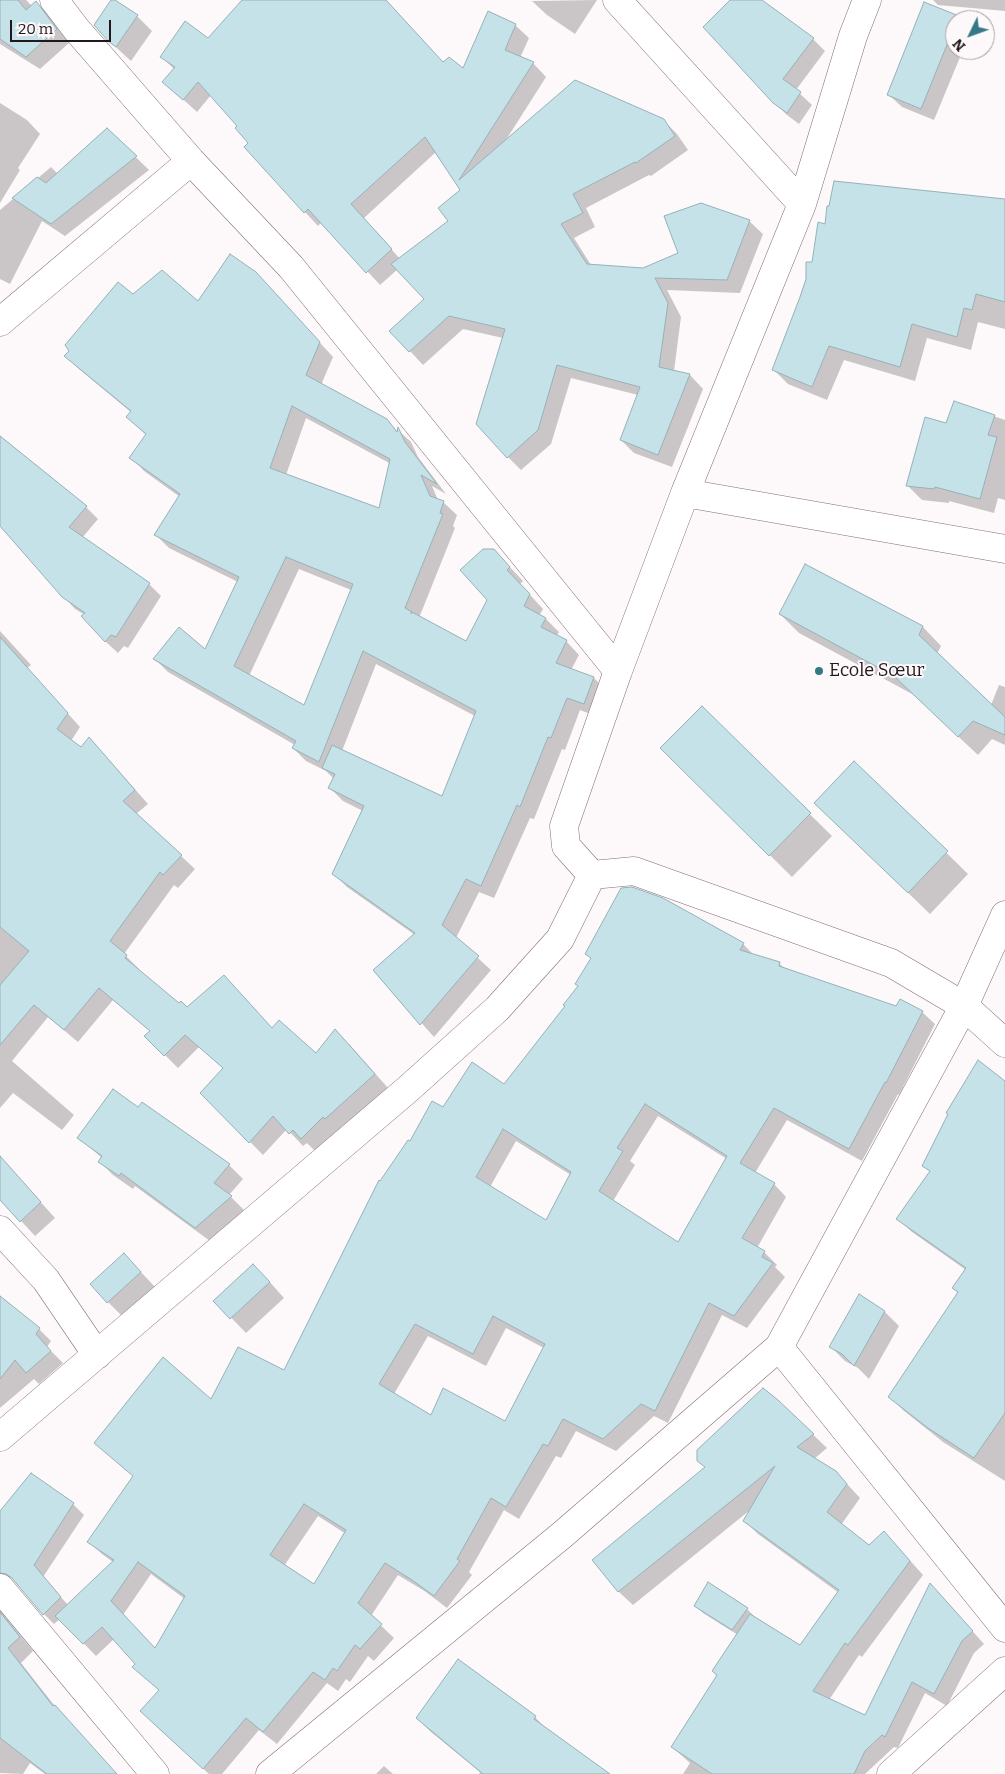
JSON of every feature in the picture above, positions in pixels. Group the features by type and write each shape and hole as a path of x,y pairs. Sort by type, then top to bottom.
{"street":[{"path":"54,0 77,30 190,161 291,267 618,671"},
{"path":"617,0 802,204"},
{"path":"592,875 566,846 564,826 618,671 685,493 802,204 853,36 867,0"},
{"path":"0,322 190,161"},
{"path":"685,493 1005,549"},
{"path":"592,875 634,871 891,963 964,1006 1005,1043"},
{"path":"0,1437 408,1089 497,1009 560,939 592,875"},
{"path":"270,1774 562,1535 779,1347 964,1006 1005,915"},
{"path":"0,1230 46,1280 97,1355"},
{"path":"779,1347 1005,1628"},
{"path":"0,1588 155,1774"},
{"path":"891,1774 1005,1671"}],"building":[{"path":"0,0 18,0 26,10 36,1 57,29 26,57 0,39"},
{"path":"111,0 115,0 138,15 116,47 94,25"},
{"path":"242,0 386,0 443,62 449,57 463,68 488,11 516,24 505,50 534,62 459,180 575,80 664,119 675,136 636,163 573,194 583,213 561,224 587,264 643,268 678,253 664,216 701,203 750,220 727,280 655,278 668,303 659,367 690,374 658,455 620,440 640,387 557,365 538,430 507,458 476,424 505,329 449,316 409,352 389,331 424,299 391,264 448,221 438,208 460,190 425,137 351,204 392,249 366,273 308,209 304,213 244,147 248,143 235,128 237,126 198,82 183,100 162,82 175,67 160,57 185,21 208,38"},
{"path":"730,0 762,0 814,38 783,79 801,92 787,113 773,103 703,27"},
{"path":"924,2 945,10 945,50 921,109 887,95"},
{"path":"107,128 137,156 51,224 12,198 37,177 46,183"},
{"path":"834,181 1005,199 1005,302 976,294 972,310 964,308 957,337 912,324 900,367 829,346 812,387 772,370 806,279 806,262 812,262 818,222 825,224 827,206 829,206"},
{"path":"230,254 256,272 320,342 306,375 387,419 397,432 398,427 405,442 437,484 421,475 430,496 444,501 440,513 443,514 405,608 466,641 487,600 460,570 483,549 494,549 510,567 507,570 530,594 524,606 546,618 541,627 567,640 556,663 594,677 584,704 567,698 551,738 548,737 520,807 517,805 481,886 466,879 442,925 479,956 420,1025 373,970 415,933 332,874 364,806 328,788 335,774 322,768 332,745 442,796 476,711 363,651 319,762 292,748 296,741 153,659 179,627 205,649 239,577 154,535 180,494 129,458 146,434 126,417 131,411 64,356 69,351 65,345 118,282 133,294 162,270 198,301","holes":["292,406 390,459 379,508 270,468","286,557 353,584 304,705 234,666"]},
{"path":"954,401 995,415 988,435 997,437 980,499 935,487 934,489 906,486 925,417 946,423"},
{"path":"0,436 87,506 69,527 150,583 116,637 111,635 105,642 81,616 85,613 62,597 0,526"},
{"path":"805,564 923,626 919,635 1005,717 1005,735 973,721 958,737 894,676 779,614"},
{"path":"0,637 68,713 57,729 81,747 89,737 135,790 123,801 182,855 163,875 160,872 110,941 127,955 125,958 179,1003 181,1001 187,1007 224,975 272,1028 279,1020 316,1053 335,1029 375,1074 325,1119 323,1117 301,1139 293,1130 289,1134 273,1116 249,1143 200,1093 223,1068 185,1035 164,1056 144,1036 150,1031 99,988 64,1030 34,1005 0,1045 0,985 29,951 0,927"},
{"path":"702,706 811,813 769,856 660,748"},
{"path":"854,761 948,851 908,893 814,803"},
{"path":"632,887 663,898 744,943 740,950 780,962 779,966 896,1006 900,999 923,1011 849,1149 774,1108 740,1163 775,1183 742,1238 765,1251 762,1257 773,1263 734,1316 709,1303 655,1411 641,1404 603,1439 563,1419 548,1446 543,1444 506,1507 491,1498 457,1559 460,1561 434,1596 385,1563 358,1603 382,1624 360,1649 355,1645 337,1671 333,1668 325,1680 313,1672 263,1732 246,1718 203,1769 140,1711 159,1690 132,1667 135,1664 102,1627 83,1644 55,1616 114,1560 87,1542 133,1476 94,1443 163,1357 211,1399 238,1347 284,1370 379,1180 408,1140 410,1141 432,1101 443,1107 472,1062 504,1084 565,1006 563,1005 578,986 575,984 591,958 585,954 621,888","holes":["645,1104 727,1156 678,1242 599,1191 623,1151 617,1148","503,1129 571,1172 546,1220 476,1177","493,1316 545,1344 505,1421 443,1388 431,1415 379,1384 415,1324 473,1354","304,1504 346,1530 314,1584 270,1555","138,1562 185,1596 155,1648 111,1601"]},
{"path":"978,1060 1005,1081 1005,1413 974,1458 928,1428 888,1397 958,1292 952,1288 966,1268 896,1219 930,1171 922,1166 948,1114 946,1113"},
{"path":"113,1089 138,1107 142,1102 230,1164 214,1183 232,1196 195,1228 121,1173 119,1176 98,1162 102,1156 77,1138"},
{"path":"0,1156 41,1202 20,1222 0,1200"},
{"path":"124,1253 141,1272 107,1303 90,1284"},
{"path":"253,1264 270,1282 230,1319 213,1301"},
{"path":"859,1294 885,1311 854,1366 842,1354 829,1347"},
{"path":"0,1296 40,1328 36,1334 51,1351 26,1373 15,1360 0,1379"},
{"path":"763,1388 814,1434 797,1447 836,1471 847,1484 827,1512 869,1545 884,1531 910,1561 848,1645 845,1643 813,1691 865,1715 930,1583 973,1631 962,1641 934,1694 912,1682 885,1737 882,1735 865,1751 854,1774 712,1774 671,1747 717,1675 712,1671 750,1614 800,1645 839,1590 743,1521 775,1466 618,1592 592,1560 705,1467 697,1461 697,1450"},
{"path":"31,1473 74,1503 34,1565 61,1597 43,1615 12,1578 0,1573 0,1511"},
{"path":"708,1582 748,1608 732,1630 694,1606"},
{"path":"0,1612 20,1637 8,1648 53,1706 55,1705 117,1774 47,1774 0,1738"},
{"path":"458,1659 536,1716 534,1719 610,1774 483,1774 416,1718"}],"place":[{"name":"Ecole Sœur","path":"819,671"}]}
